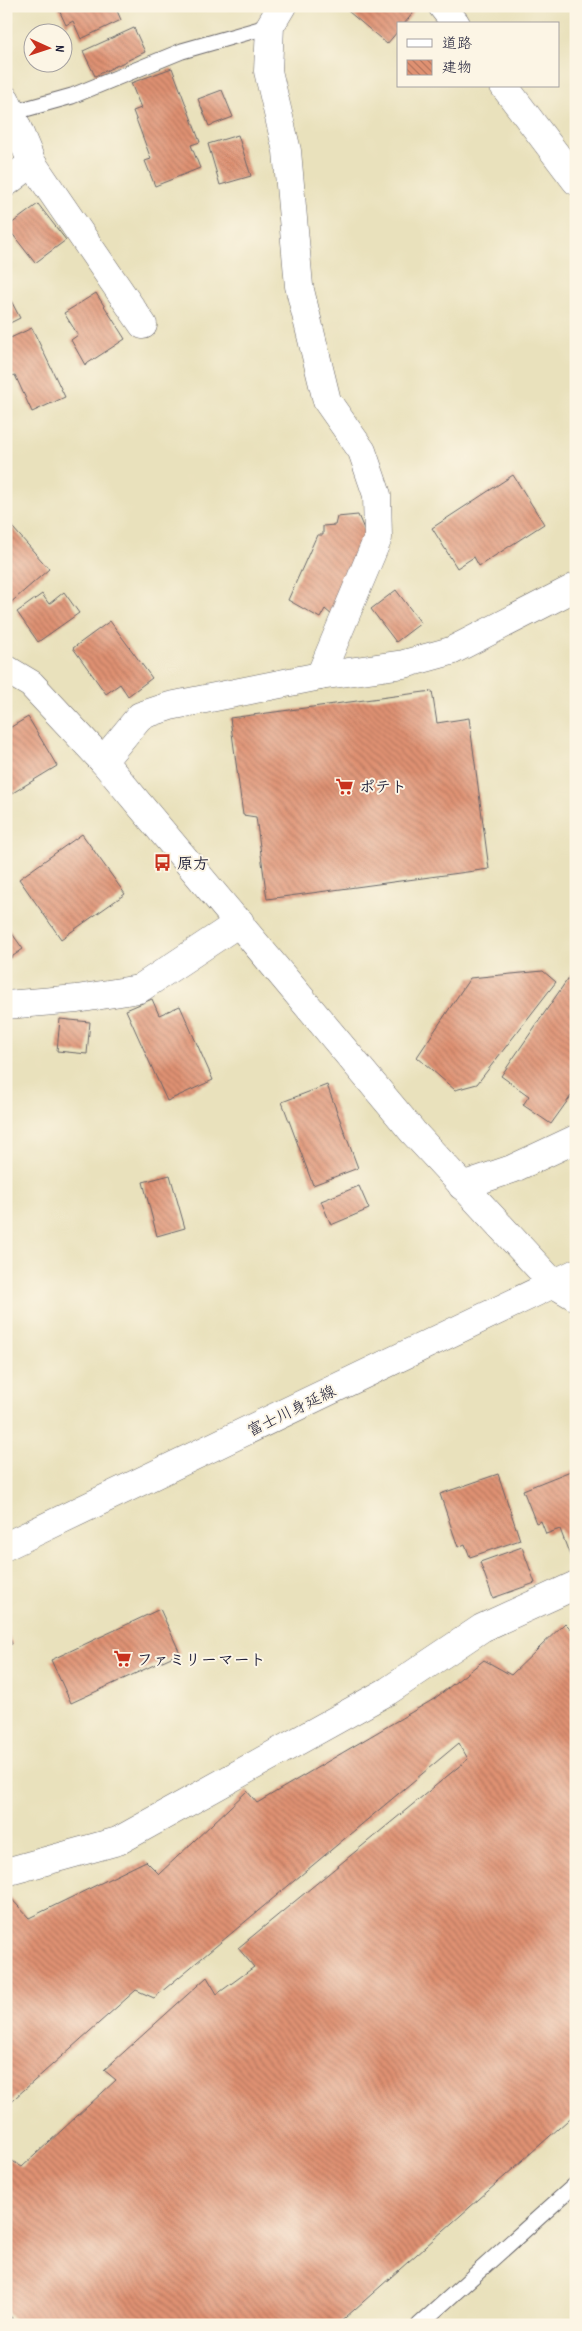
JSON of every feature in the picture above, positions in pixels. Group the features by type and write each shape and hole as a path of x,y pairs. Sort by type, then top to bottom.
{"street":[{"path":"442,6 454,22"},
{"path":"276,16 268,71 287,151 299,286 327,401 362,451 377,495 378,538 320,676"},
{"path":"506,88 576,181"},
{"path":"9,107 32,163 143,326"},
{"path":"6,183 32,163"},
{"path":"104,761 140,716 170,706 320,676 404,664 451,651 576,587"},
{"path":"6,669 31,684 104,761 413,1132 462,1186 568,1285"},
{"path":"6,1005 77,999 139,989 240,922"},
{"path":"462,1186 512,1169 576,1139"},
{"name":"富士川身延線","path":"6,1546 568,1285"},
{"path":"6,1872 118,1841 388,1692 482,1628 576,1585"}],"lane":[{"path":"9,107 72,96 182,51 276,16"},
{"path":"419,2325 576,2184"}],"building":[{"path":"57,6 115,6 121,20 81,39 73,21 65,22"},
{"path":"342,6 417,6 406,22 397,22 397,32 387,44"},
{"path":"134,28 145,52 95,76 83,51"},
{"path":"172,68 200,142 191,145 200,168 155,186 145,161 151,159 133,111 141,108 131,83"},
{"path":"222,90 233,117 209,126 198,99"},
{"path":"238,135 251,176 220,185 208,144"},
{"path":"38,204 66,240 35,263 7,227"},
{"path":"6,291 20,318 6,325"},
{"path":"96,293 125,339 85,365 71,340 78,335 64,313"},
{"path":"32,328 65,397 32,412 15,375 6,377 6,340"},
{"path":"513,475 544,524 479,566 474,557 457,568 432,528"},
{"path":"358,515 367,536 333,616 325,609 320,618 288,600 317,535 323,535 323,526 335,525 337,517"},
{"path":"6,520 49,569 8,605 6,603"},
{"path":"396,590 421,623 396,642 371,609"},
{"path":"64,592 79,613 38,642 17,612 42,594 49,604"},
{"path":"110,621 152,678 128,696 120,684 106,694 73,648"},
{"path":"432,691 437,723 469,718 489,869 267,899 256,817 243,815 230,718"},
{"path":"28,717 57,766 6,797 6,730"},
{"path":"82,834 125,894 61,939 19,879"},
{"path":"6,925 23,949 6,961"},
{"path":"576,967 576,1089 551,1124 523,1105 529,1096 501,1076"},
{"path":"543,971 556,982 477,1084 455,1090 417,1057 470,978"},
{"path":"152,999 159,1015 180,1006 213,1080 167,1101 126,1010"},
{"path":"60,1019 90,1022 87,1054 57,1051"},
{"path":"327,1085 358,1168 313,1185 282,1102"},
{"path":"170,1175 185,1228 157,1236 143,1182"},
{"path":"359,1186 369,1209 331,1225 321,1201"},
{"path":"573,1470 576,1477 576,1560 572,1561 560,1529 546,1534 541,1521 536,1523 523,1490"},
{"path":"498,1474 520,1540 470,1557 465,1544 458,1547 440,1494"},
{"path":"522,1547 535,1583 493,1598 480,1562"},
{"path":"160,1609 180,1653 71,1703 51,1660"},
{"path":"565,1623 576,1634 576,2113 337,2325 18,2325 6,2311 6,2157 22,2167 116,2080 104,2070 207,1977 217,1994 254,1967 238,1948 468,1759 459,1743 154,1998 136,1990 6,2106 6,1896 8,1895 29,1918 146,1861 159,1874 247,1791 257,1803 434,1699 484,1660 511,1675"},
{"path":"6,1628 12,1644 6,1646"}],"place":[{"name":"ポテト","path":"345,786"},
{"name":"原方","path":"163,863"},
{"name":"ファミリーマート","path":"123,1659"}]}
